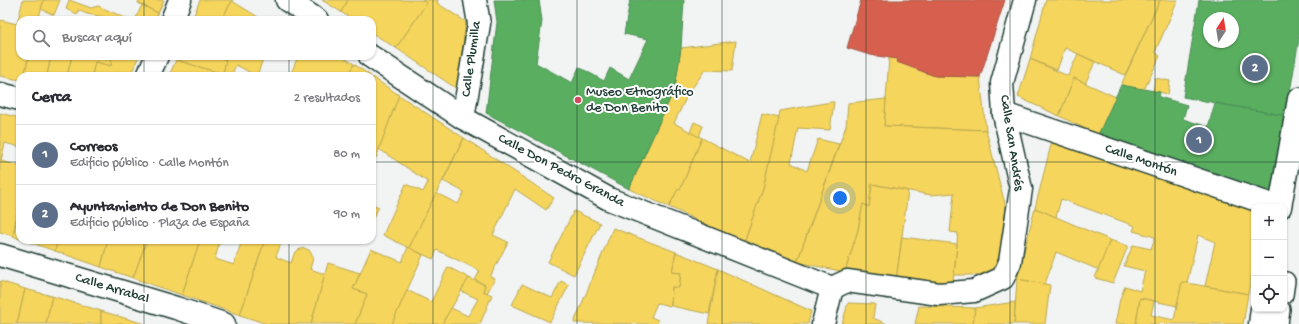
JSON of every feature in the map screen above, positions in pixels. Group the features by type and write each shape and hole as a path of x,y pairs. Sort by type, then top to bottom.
{"street":[{"path":"174,16 180,0"},
{"path":"287,0 311,16"},
{"name":"Calle Plumilla","path":"463,118 479,24 475,0"},
{"name":"Calle San Andrés","path":"832,288 847,281 939,294 974,291 1003,278 1010,262 1021,189 1004,114 1002,83 1025,0"},
{"path":"150,72 155,60"},
{"name":"Calle Don Pedro Granda","path":"376,60 463,118 609,199 832,288"},
{"path":"0,94 16,98"},
{"path":"1280,204 1299,99"},
{"name":"Calle Montón","path":"1004,114 1270,204"},
{"name":"Calle Arrabal","path":"0,255 224,324"},
{"path":"824,324 832,288"},
{"path":"1260,324 1262,312"}],"lane":[{"path":"1279,324 1281,312"}],"building: Viviendas":[{"path":"23,0 44,0 39,16 19,16"},
{"path":"44,0 60,0 54,15 41,9"},
{"path":"69,0 91,8 98,6 121,16 98,16 87,14 78,10 77,14 66,9"},
{"path":"139,0 164,0 158,13 138,3"},
{"path":"200,0 233,0 223,16 194,16"},
{"path":"322,0 348,0 341,12"},
{"path":"348,0 422,0 427,3 396,48 376,36 376,16 347,16 341,12"},
{"path":"422,0 438,0 437,3 466,22 457,89 396,48 427,3"},
{"path":"1046,0 1160,0 1125,75 1065,48 1057,70 1030,59"},
{"path":"1160,0 1178,0 1155,52 1160,56 1144,90 1121,85"},
{"path":"232,1 256,16 223,16"},
{"path":"142,5 158,13 157,16 137,16"},
{"path":"0,20 16,24 16,60 28,60 25,72 16,72 16,79 0,76"},
{"path":"736,41 732,71 705,70 688,94 674,123 702,138 680,190 678,189 669,207 629,189 675,88 681,48"},
{"path":"1078,54 1095,62 1085,84 1074,78 1059,116 1018,97 1030,59 1068,76"},
{"path":"889,58 898,59 897,62 935,76 980,77 986,130 884,126"},
{"path":"28,60 50,60 48,72 25,72"},
{"path":"50,60 71,60 68,72 48,72"},
{"path":"71,60 112,60 111,66 95,62 93,72 68,72"},
{"path":"112,60 137,60 132,72 93,72 95,62 111,66"},
{"path":"176,60 226,60 223,72 216,72"},
{"path":"176,60 216,72 171,72"},
{"path":"226,60 263,60 258,72 249,72 236,65 233,72 223,72"},
{"path":"296,60 348,60 354,64 349,72 292,72"},
{"path":"354,64 365,72 349,72"},
{"path":"1074,78 1116,97 1098,135 1059,116"},
{"path":"1155,78 1170,81 1168,94 1153,91"},
{"path":"376,80 399,95 376,158"},
{"path":"399,95 464,138 409,248 383,235 406,184 423,192 428,182 379,149"},
{"path":"886,99 884,126 986,130 1007,212 998,275 954,275 958,233 950,232 954,193 931,195 872,184 869,207 863,204 858,230 845,272 797,262 846,126 848,103"},
{"path":"834,102 830,130 798,128 791,163 807,171 818,139 839,144 797,262 744,242 763,188 780,111"},
{"path":"0,113 16,117 16,146 5,143 1,161 16,165 16,221 13,236 0,232"},
{"path":"762,114 779,118 763,188 744,242 669,207 678,189 680,190 702,138 750,163"},
{"path":"694,122 703,126 699,137 690,132"},
{"path":"464,138 554,198 546,210 515,189 493,235 508,242 490,277 495,279 487,293 483,291 485,285 475,280 480,271 437,250 433,259 409,248 436,193 458,204 464,192 443,181"},
{"path":"1052,141 1251,211 1251,278 1248,294 1205,286 1215,242 1198,235 1187,283 1182,282 1177,306 1140,298 1136,324 1115,324 1120,299 1125,286 1140,291 1145,271 1124,266 1133,245 1151,249 1155,237 1133,231 1135,226 1061,199 1056,217 1035,208"},
{"path":"872,184 908,191 896,281 845,272 858,230 863,204 869,207"},
{"path":"376,206 379,207 376,213"},
{"path":"1035,208 1110,240 1099,270 1056,252 1045,284 1017,279"},
{"path":"574,211 600,223 574,275 548,262"},
{"path":"16,221 16,237 13,236"},
{"path":"613,228 676,252 672,272 681,273 679,288 672,287 671,306 657,303 651,317 658,320 657,324 574,323"},
{"path":"902,237 957,244 953,282 943,283 943,286 896,281"},
{"path":"1110,240 1128,246 1113,283 1095,278"},
{"path":"35,244 57,244 55,251"},
{"path":"57,244 107,244 101,267 55,251"},
{"path":"107,244 146,244 133,278 101,267"},
{"path":"146,244 199,244 182,295 133,278"},
{"path":"199,244 219,244 215,259 234,265 241,244 264,244 240,315 182,295"},
{"path":"264,244 281,244 276,257 291,263 294,254 298,250 304,248 309,250 313,258 310,269 325,274 311,324 267,324 240,315"},
{"path":"408,247 423,255 392,324 355,324 367,294 353,289 371,249 402,262"},
{"path":"676,252 718,269 709,314 671,306 672,287 679,288 681,273 672,272"},
{"path":"328,263 360,273 353,289 367,294 355,324 311,324"},
{"path":"448,267 469,278 442,324 392,324 407,290 431,302"},
{"path":"718,269 811,311 808,324 708,324"},
{"path":"469,278 485,285 483,291 492,295 480,324 442,324 451,308 468,316 478,299 461,291"},
{"path":"1017,279 1050,285 1045,324 1014,324"},
{"path":"0,281 25,289 17,324 0,324"},
{"path":"561,281 569,285 550,322 512,305 522,284 552,298"},
{"path":"1182,282 1248,294 1243,324 1136,324 1140,298 1154,301 1151,315 1174,320"},
{"path":"25,289 52,296 46,324 17,324"},
{"path":"52,296 101,311 101,324 46,324"},
{"path":"1015,302 1014,324 973,324 975,308"},
{"path":"848,303 875,304 873,318 887,324 842,324"},
{"path":"919,306 975,308 973,324 915,324"},
{"path":"101,311 145,324 101,324"}],"building: Comercios":[{"path":"861,0 1005,0 980,77 935,76 897,62 898,59 870,55 847,48"}],"building: Público":[{"name":"Museo Etnográfico de Don Benito","path":"494,0 539,0 542,21 536,63 572,83 579,67 604,81 610,68 629,79 648,39 624,34 630,0 684,0 681,48 675,88 629,189 486,113 497,22"},
{"path":"1199,0 1299,0 1299,39 1286,116 1183,97"},
{"path":"1121,85 1160,92 1159,97 1187,105 1183,119 1208,127 1215,103 1286,116 1271,194 1183,165 1133,145 1098,135"}],"place":[{"name":"Ayuntamiento de Don Benito","path":"1255,68"},
{"name":"Museo Etnográfico de Don Benito","path":"578,100"},
{"name":"Correos","path":"1199,140"}]}
